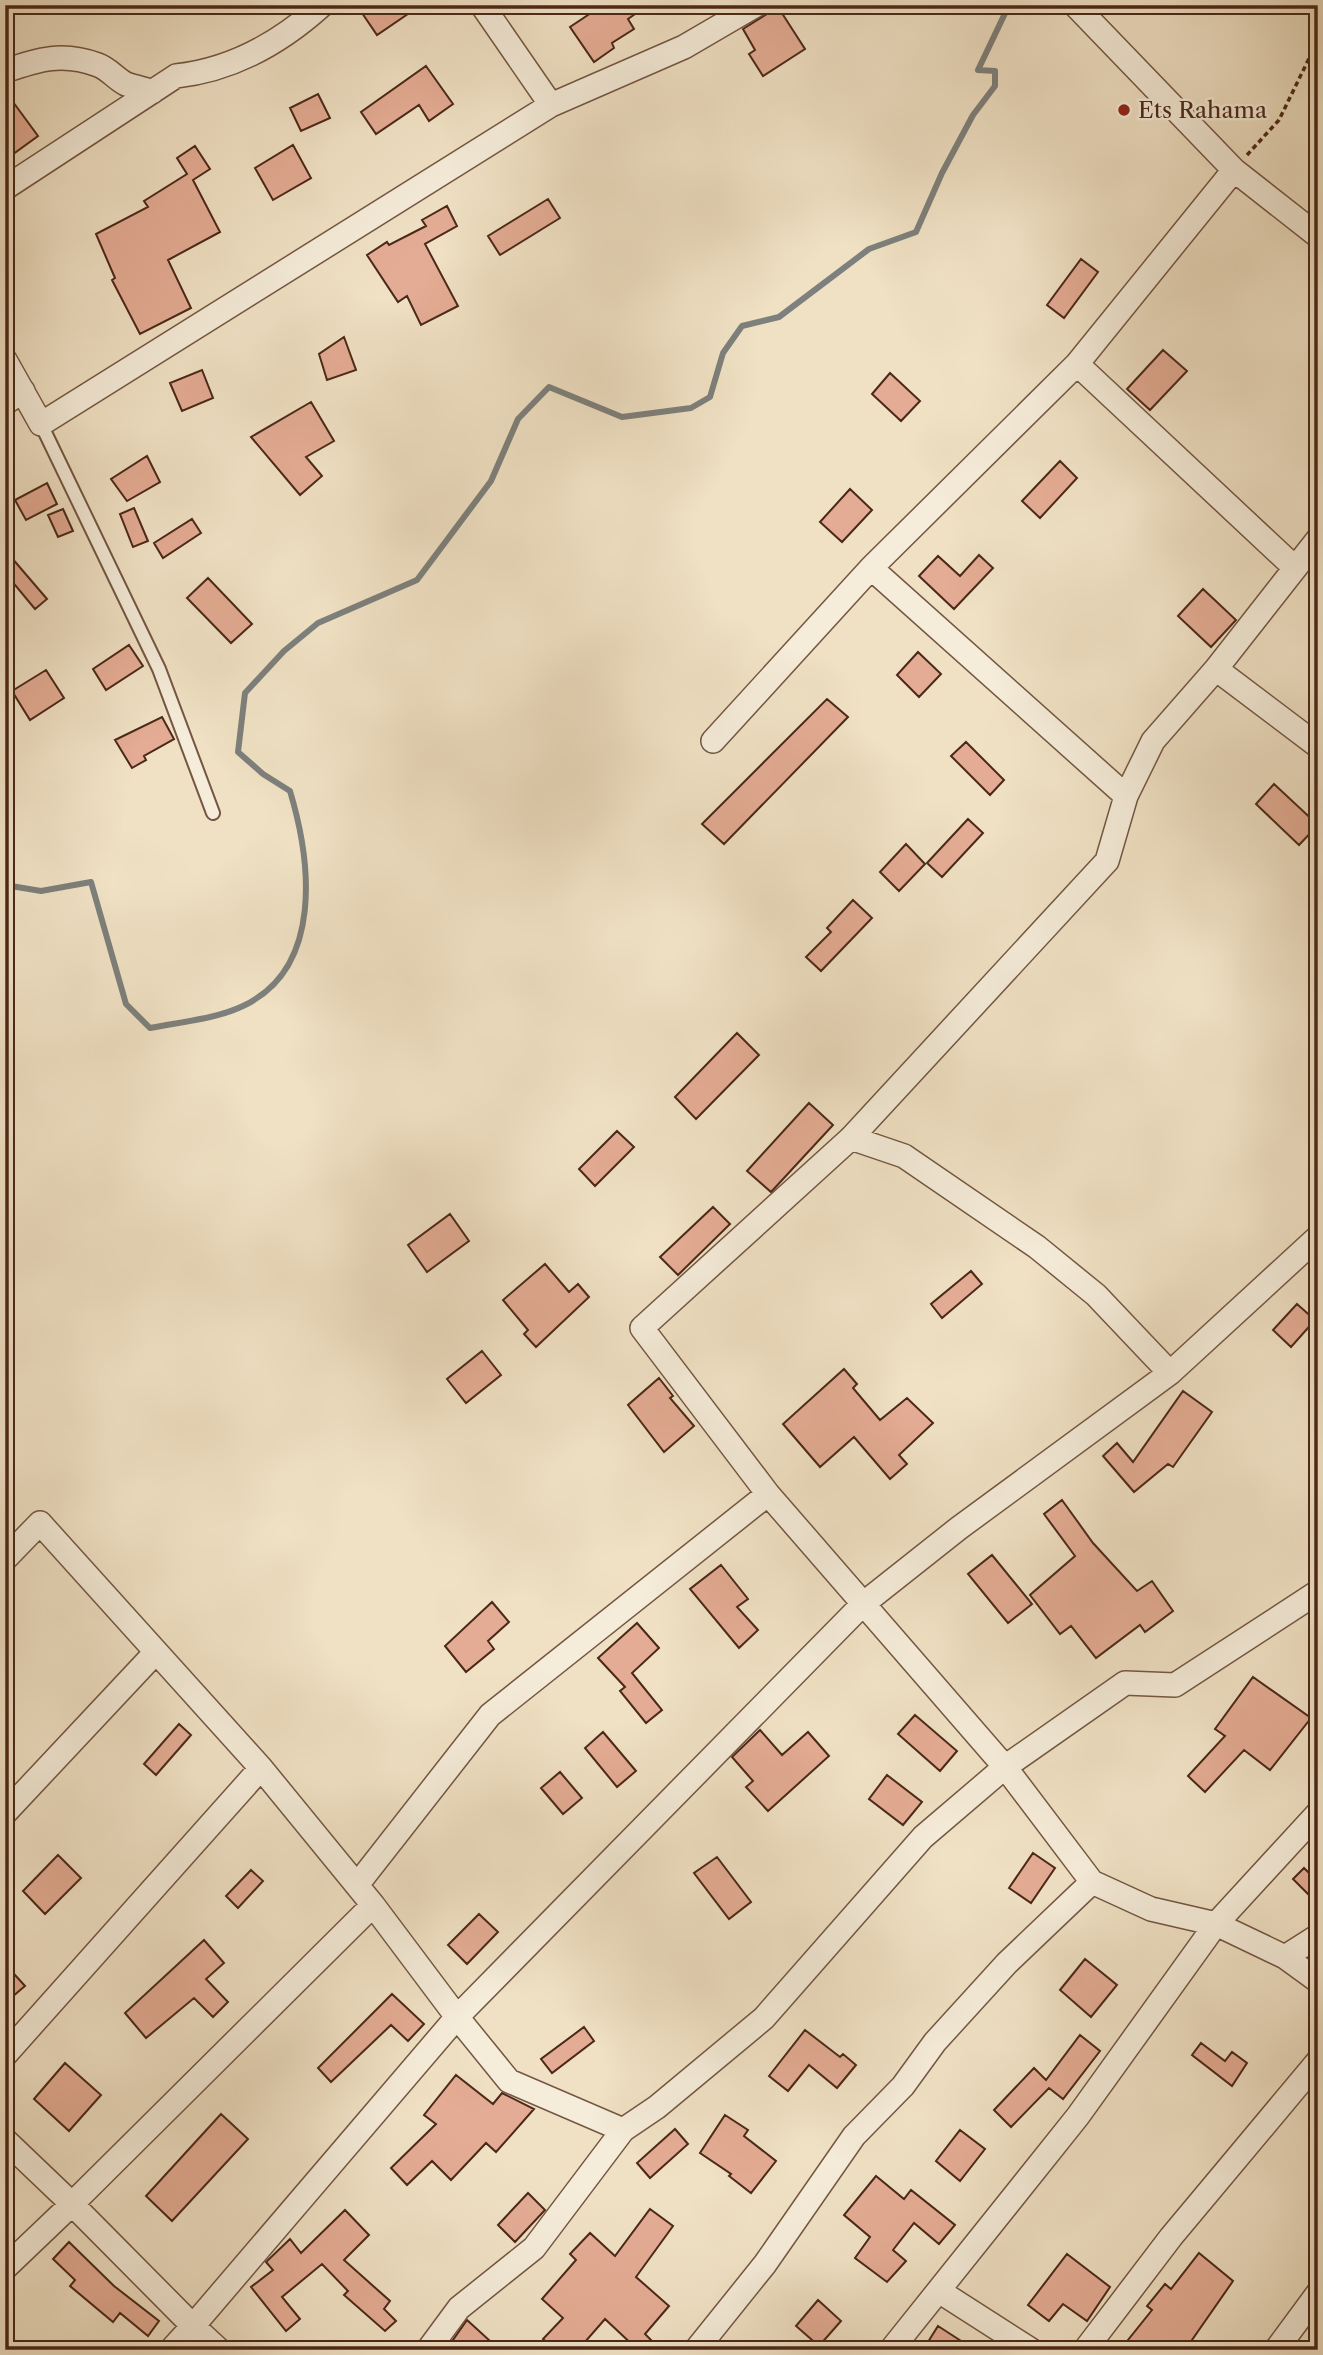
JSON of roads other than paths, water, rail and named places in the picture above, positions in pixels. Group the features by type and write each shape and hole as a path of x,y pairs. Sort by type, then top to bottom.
{"street":[{"path":"5,187 176,76 202,73 240,61 304,22 322,5"},
{"path":"482,5 551,105"},
{"path":"5,360 14,397 41,424 551,105 684,47 756,5"},
{"path":"1075,5 1234,170 1318,236"},
{"path":"5,71 39,58 68,59 96,64 126,84 139,85 152,92"},
{"path":"713,741 871,568 1077,364 1234,170"},
{"path":"1077,364 1294,567"},
{"path":"1318,539 1216,669 1153,741 1126,796 1107,862 851,1138 642,1328 768,1494 1005,1767 1092,1882 1152,1909 1216,1924 1285,1957 1318,1981"},
{"path":"871,568 1126,796"},
{"path":"1216,669 1314,738"},
{"path":"851,1138 904,1156 1037,1247 1096,1295 1170,1373"},
{"path":"171,2350 457,2017 863,1604 959,1528 1170,1373 1318,1237"},
{"path":"357,1885 490,1715 768,1494"},
{"path":"5,1559 40,1523 261,1768 373,1905 509,2081 623,2130"},
{"path":"428,2350 459,2308 534,2248 623,2130 657,2107 764,2018 923,1837 1005,1767 1125,1683 1175,1685 1318,1592"},
{"path":"5,1813 156,1652"},
{"path":"5,2055 261,1768"},
{"path":"891,2350 1078,2116 1216,1924 1318,1813"},
{"path":"696,2350 765,2264 854,2136 903,2086 935,2042 1007,1963 1092,1882"},
{"path":"5,2268 373,1905"},
{"path":"1285,1957 1318,1936"},
{"path":"1085,2350 1171,2237 1318,2061"},
{"path":"5,2140 219,2350"},
{"path":"939,2291 1031,2350"},
{"path":"1276,2350 1318,2293"}],"lane":[{"path":"41,424 159,669 213,813"}],"waterway":[{"path":"5,885 41,891 91,882 126,1004 150,1028 210,1017 232,1010 269,989 287,966 299,940 305,910 306,880 303,849 290,791 263,774 238,752 245,693 284,651 318,623 417,580 491,481 518,419 549,387 622,417 691,408 710,397 723,353 742,326 779,317 869,249 916,232 942,173 973,115 995,86 995,71 978,70 1009,5"}],"place":[{"name":"Ets Rahama","path":"1124,110"}]}
